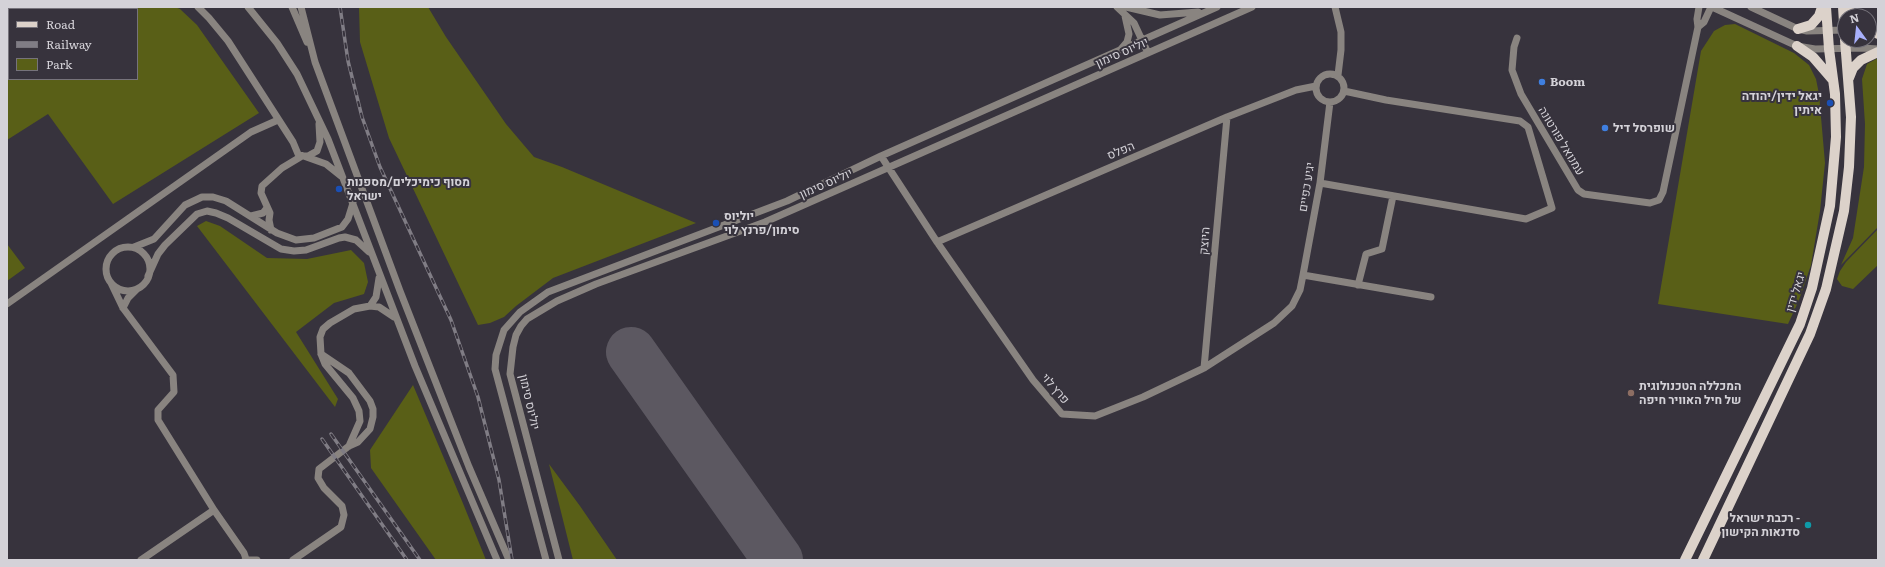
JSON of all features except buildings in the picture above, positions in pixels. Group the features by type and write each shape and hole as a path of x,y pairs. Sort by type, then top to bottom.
{"main road":[{"path":"1798,29 1811,25 1819,16 1822,7"},
{"name":"יגאל ידין","path":"1685,560 1800,324 1812,288 1830,206 1834,168 1836,125 1826,7"},
{"path":"1797,46 1813,57 1832,79"},
{"path":"1703,560 1810,334 1826,289 1844,211 1849,167 1851,117 1846,48"},
{"path":"1848,80 1854,68 1861,60 1878,51"}],"street":[{"path":"198,7 210,18 228,41 293,142 298,154 326,164 344,179"},
{"path":"248,7 277,43 297,74 319,121 344,179 396,319 497,560"},
{"path":"292,7 315,62 400,291 469,467 509,560"},
{"path":"301,7 315,62"},
{"path":"1117,7 1125,10 1160,15 1208,11"},
{"name":"יוליוס סימון","path":"546,560 495,369 499,341 512,320 548,292 747,218 787,201 881,156 1217,7"},
{"name":"יוליוס סימון","path":"559,560 511,381 510,363 513,348 521,326 527,318 557,301 596,284 765,222 868,178 1252,7"},
{"path":"1335,7 1341,32 1341,50 1338,75"},
{"name":"עמנואל פורטונה","path":"1517,38 1514,47 1512,70 1521,94 1578,190 1584,194 1650,203 1659,200 1663,192 1698,27 1697,20 1699,7"},
{"path":"1711,7 1797,46 1829,49 1837,44"},
{"name":"עמנואל פורטונה","path":"1698,27 1704,22 1711,7"},
{"path":"1751,7 1798,29 1807,31 1827,31 1837,35"},
{"path":"1125,10 1134,23 1148,53"},
{"path":"1120,50 1127,42 1129,34 1125,10"},
{"path":"1333,73 1338,75 1344,82 1344,91 1339,99 1330,102 1321,99 1318,95 1316,86 1317,81 1324,74 1333,73"},
{"name":"הפלס","path":"937,242 1227,117 1296,90 1316,86"},
{"path":"1320,182 1526,219 1552,208 1528,127 1520,121 1386,100 1344,91"},
{"name":"יגיע כפיים","path":"1303,275 1320,182 1330,102"},
{"name":"היוצק","path":"1204,368 1227,117"},
{"path":"7,304 251,132 278,120"},
{"path":"271,230 267,208 261,193 262,186 282,168 302,156 313,154 319,148 319,121"},
{"name":"פרץ לוי","path":"881,156 937,242 1033,380 1062,414 1095,416 1143,397 1204,368 1274,323 1292,306 1300,290 1303,275"},
{"path":"900,186 897,170 904,161"},
{"path":"868,178 885,176 900,186"},
{"path":"1358,285 1366,254 1382,248 1393,196"},
{"path":"257,560 245,560 244,553 214,510 158,420 158,410 174,392 173,375 123,308 106,270 109,256 120,248 134,248 154,239 185,205 202,197 213,197 226,201 271,230 296,240 314,238 342,227 348,219 353,203"},
{"path":"251,216 263,213 267,208"},
{"path":"123,308 128,298 139,288 148,276 158,254 165,245 197,214 206,211 228,218 281,249 294,251 306,250 338,238 345,238 356,240 362,244 373,258"},
{"path":"134,248 145,255 148,261 148,276"},
{"path":"370,306 376,297 379,274"},
{"path":"1303,275 1431,297"},
{"path":"111,283 124,290 139,288"},
{"path":"349,446 360,421 358,411 353,398 325,364 321,354 320,337 323,329 342,315 370,306 386,311 396,319"},
{"path":"293,560 341,527 344,515 342,506 324,488 318,478 319,469 349,446 358,442 370,429 373,409 370,401 349,373 321,354"},
{"path":"141,560 214,510"}],"green space":[{"path":"175,7 180,9 197,25 259,113 113,204 48,114 7,140 7,45 8,44 8,80 138,80 138,8 40,8"},
{"path":"359,7 428,7 446,37 506,124 534,157 562,167 696,223 553,278 504,317 490,323 478,325 389,138 360,42"},
{"path":"1735,24 1794,53 1809,65 1816,79 1819,94 1825,163 1820,211 1811,265 1799,300 1788,324 1658,304 1701,51 1714,31 1725,25"},
{"path":"1878,58 1878,227 1841,265 1853,238 1864,167 1865,124 1862,79 1867,64"},
{"path":"206,221 220,226 267,258 307,259 351,250 364,263 368,282 364,294 334,303 296,332 338,399 335,407 197,226"},
{"path":"1878,229 1878,265 1853,289 1842,286 1837,279 1840,271 1846,262"},
{"path":"7,244 25,268 7,281"},
{"path":"413,385 486,560 436,560 371,468 370,450"},
{"path":"549,464 580,506 617,560 573,560"}],"runway":[{"path":"631,352 778,560"}],"railway":[{"path":"340,7 348,61 362,117 380,167 451,320 478,397 499,480 512,560"},
{"path":"331,434 420,560"},
{"path":"322,439 407,560"}],"place":[{"name":"Boom","path":"1542,82"},
{"name":"יגאל ידין/יהודה איתין","path":"1830,103"},
{"name":"שופרסל דיל","path":"1605,128"},
{"name":"מסוף כימיכלים/מספנות ישראל","path":"339,189"},
{"name":"יוליוס סימון/פרנץ לוי","path":"716,223"},
{"name":"המכללה הטכנולוגית של חיל האוויר חיפה","path":"1631,393"},
{"name":"רכבת ישראל - סדנאות הקישון","path":"1808,525"}]}
